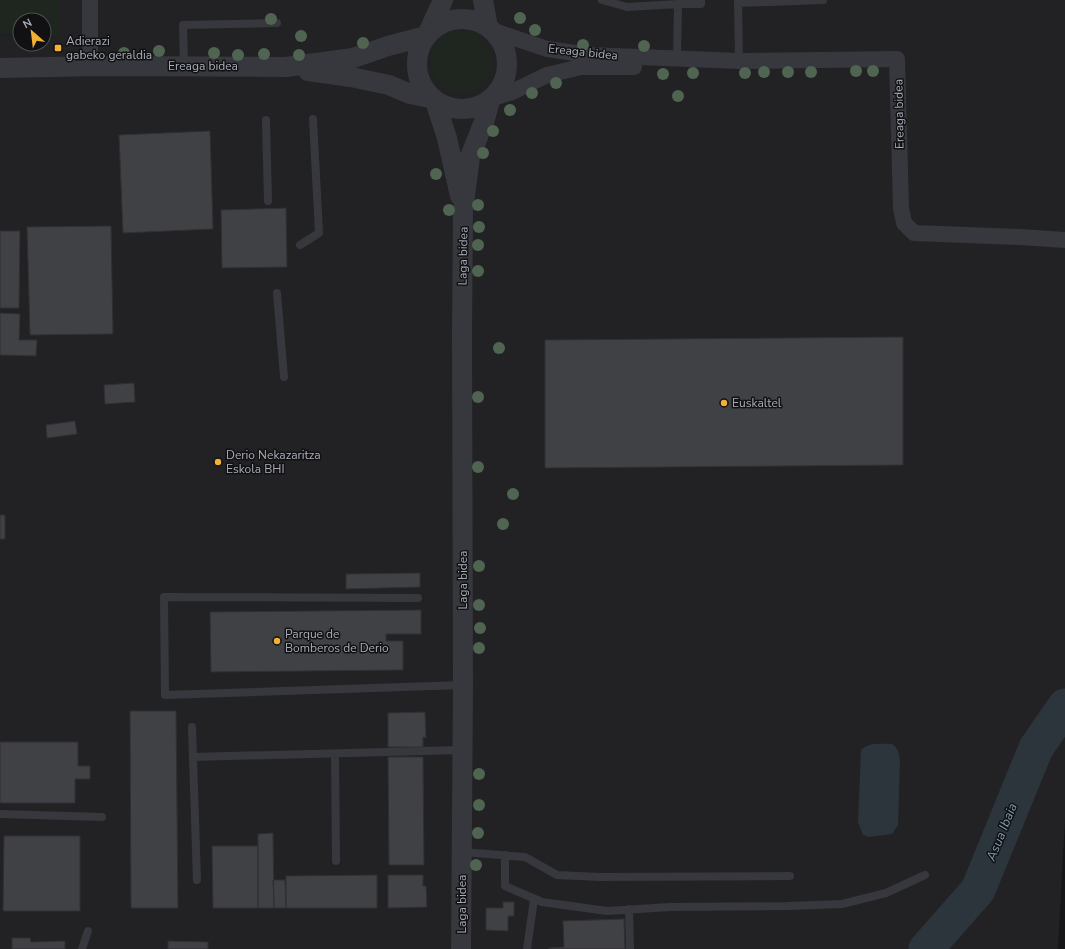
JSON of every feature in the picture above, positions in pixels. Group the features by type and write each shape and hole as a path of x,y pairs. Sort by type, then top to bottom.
{"street":[{"path":"90,0 90,66"},
{"path":"433,100 421,84 416,68 418,51 443,0"},
{"path":"286,67 389,85 410,94 433,100 443,106 463,110 481,106 499,91 506,76 507,59 502,43 490,28 483,0"},
{"path":"286,67 353,58 427,35 441,24 457,19 473,20 490,28"},
{"name":"Ereaga bidea","path":"490,28 547,49 589,54 739,61 897,59 901,208 904,223 914,233 1065,240"},
{"name":"Ereaga bidea","path":"491,99 512,92 548,75 581,67 640,67 677,58"},
{"name":"Ereaga bidea","path":"0,68 90,66 286,67"},
{"name":"Laga bidea","path":"461,949 463,685 462,335 464,211 470,157 491,99"},
{"name":"Laga bidea","path":"433,100 447,138 464,211"}],"lane":[{"path":"602,0 627,7 701,4 701,0"},
{"path":"739,61 738,2 824,0"},
{"path":"677,58 678,4"},
{"path":"184,66 182,25 278,23"},
{"path":"300,245 319,233 313,119"},
{"path":"266,120 268,201"},
{"path":"277,293 284,377"},
{"path":"418,598 164,597 165,695 463,685"},
{"path":"192,727 197,880"},
{"path":"193,757 462,750"},
{"path":"335,754 336,861"},
{"path":"0,814 102,817"},
{"path":"462,852 525,857 557,875 599,877 790,876"},
{"path":"505,855 505,886 542,902 606,911 670,907 842,904 886,893 924,875"},
{"path":"527,949 534,899"},
{"path":"629,909 630,949"},
{"path":"82,949 88,931"}],"shaded area":[{"path":"0,0 59,0 59,37 52,37 52,12 12,12 12,35 0,34"},
{"path":"59,0 1065,0 1065,820 1058,949 0,949 0,34 12,35 12,52 52,52 52,37 59,37"},
{"path":"461,31 473,33 483,40 490,50 492,62 490,74 483,84 473,91 461,93 449,91 439,84 432,74 430,62 432,50 439,40 449,33"},
{"path":"892,744 898,751 900,760 898,825 892,834 869,837 863,835 858,822 861,750 864,747 872,745"}],"building":[{"path":"210,131 213,229 123,233 119,135"},
{"path":"286,208 287,267 222,268 221,210"},
{"path":"111,226 113,334 30,335 27,227"},
{"path":"0,231 20,231 19,308 0,308"},
{"path":"0,313 20,314 19,340 37,340 36,356 0,355"},
{"name":"Euskaltel","path":"903,337 903,465 545,468 545,340"},
{"path":"134,383 135,402 105,404 104,385"},
{"path":"75,421 77,434 47,438 46,425"},
{"path":"0,515 5,515 5,539 0,539"},
{"path":"420,573 420,587 346,589 346,574"},
{"path":"421,610 421,634 386,634 386,641 403,641 403,670 211,672 210,612"},
{"path":"130,711 176,711 178,908 131,908"},
{"path":"425,712 426,738 423,737 423,747 388,747 388,713"},
{"path":"0,742 78,742 78,766 90,766 90,779 75,779 75,803 0,803"},
{"path":"388,757 423,757 424,865 389,865"},
{"path":"273,833 274,908 258,908 258,834"},
{"path":"4,836 80,836 80,911 3,911"},
{"path":"212,846 258,846 258,908 213,908"},
{"path":"377,875 377,908 286,908 286,876"},
{"path":"388,875 423,875 423,886 426,886 427,907 388,908"},
{"path":"273,880 285,880 286,908 274,908"},
{"path":"503,902 514,902 514,916 508,916 508,931 486,930 486,908 503,908"},
{"path":"624,919 625,949 549,949 564,947 563,921"},
{"path":"12,938 30,938 31,942 65,941 65,949 12,949"},
{"path":"168,941 208,942 208,949 168,949"}],"waterway":[{"name":"Asua Ibaia","path":"926,949 978,890 1036,748 1065,706"}],"place":[{"name":"Adierazi gabeko geraldia","path":"58,48"},
{"name":"Euskaltel","path":"724,403"},
{"name":"Derio Nekazaritza Eskola BHI","path":"218,462"},
{"name":"Parque de Bomberos de Derio","path":"277,641"}]}
